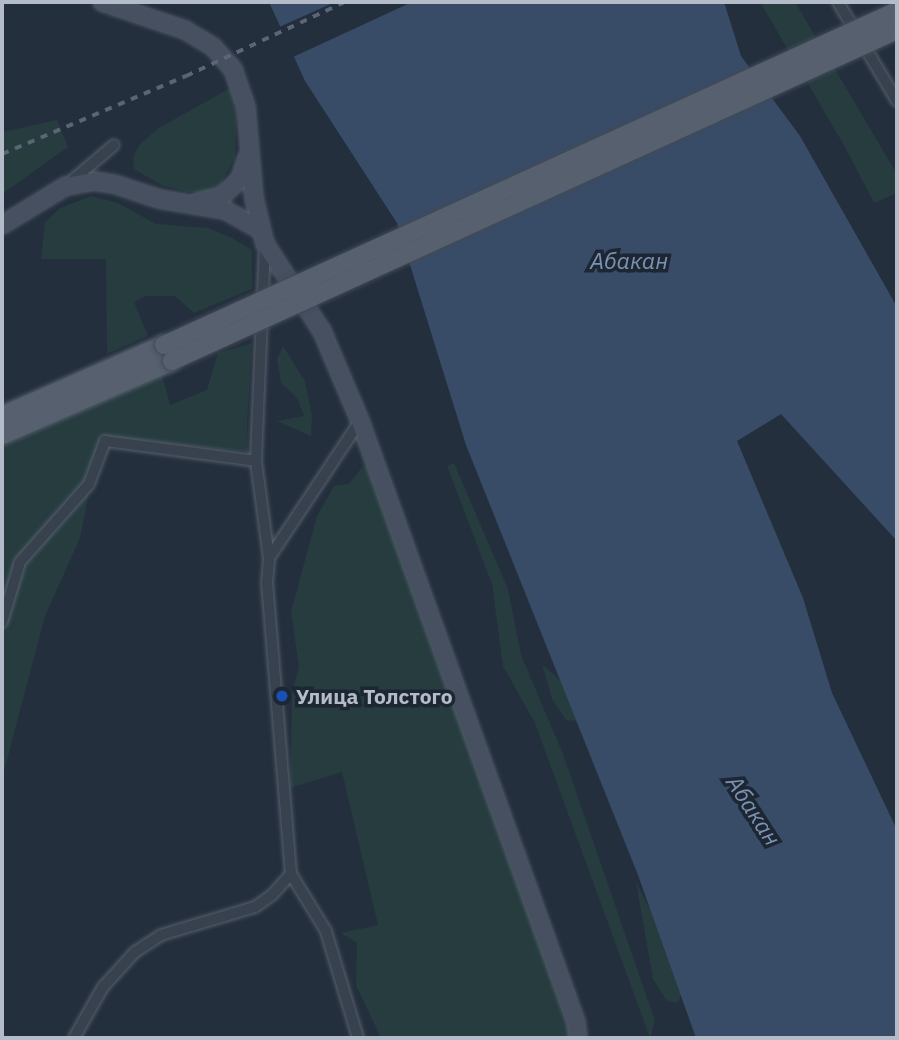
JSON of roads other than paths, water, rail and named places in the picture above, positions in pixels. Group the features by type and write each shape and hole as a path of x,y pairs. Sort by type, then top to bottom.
{"main road":[{"path":"889,2 897,18"},
{"path":"2,435 168,353 897,11"},
{"path":"2,416 168,353 897,30"}],"street":[{"path":"102,2 184,30 214,47 233,69 246,107 248,156 263,237 256,461 269,558 267,583 291,874 326,931 358,1038"},
{"path":"838,2 897,101"},
{"path":"2,225 66,186 114,145"},
{"path":"191,204 222,196 240,179 248,156"},
{"path":"66,186 104,182 159,199 225,210 263,237 322,331 360,422 576,1022 578,1038"},
{"path":"269,558 360,422"},
{"path":"2,622 20,562 89,484 105,440 256,461"},
{"path":"75,1038 103,988 135,952 161,935 255,907 272,895 291,874"}],"water":[{"name":"Абакан","path":"269,2 724,2 741,56 800,136 897,307 897,541 781,414 737,441 803,598 832,693 897,830 897,1038 696,1038 638,875 466,445 397,223 305,81"}],"railway":[{"path":"2,154 186,76 345,2"}],"place":[{"name":"Улица Толстого","path":"282,696"}]}
